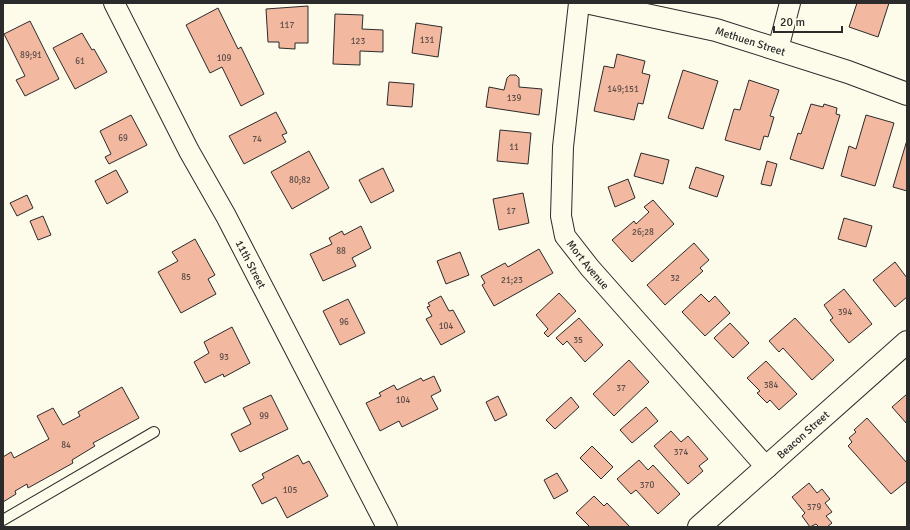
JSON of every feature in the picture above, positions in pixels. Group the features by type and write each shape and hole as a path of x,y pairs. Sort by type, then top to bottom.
{"street":[{"name":"11th Street","path":"114,3 387,527"},
{"name":"Mort Avenue","path":"579,3 562,147 560,196 561,216 565,236 590,268 767,468"},
{"name":"Methuen Street","path":"590,3 716,30 848,72 907,94"},
{"path":"778,49 790,3"},
{"name":"Beacon Street","path":"699,527 907,342"}],"lane":[{"path":"3,520 154,432"}],"building":[{"path":"857,3 889,3 878,37 849,27"},
{"path":"308,6 308,43 295,43 295,49 279,48 279,42 268,42 266,9"},
{"path":"218,8 238,49 241,47 264,94 241,106 222,67 210,73 186,25"},
{"path":"335,14 363,15 362,29 383,30 383,52 360,51 360,65 333,64"},
{"path":"30,21 59,79 25,96 16,80 25,76 4,34"},
{"path":"416,23 442,27 438,57 412,53"},
{"path":"82,33 92,50 94,49 107,72 75,89 53,48"},
{"path":"617,54 645,61 642,73 650,75 643,104 638,103 634,120 594,111 604,66 614,68"},
{"path":"683,70 718,81 703,129 668,118"},
{"path":"510,75 516,75 519,78 519,87 542,89 539,115 486,107 489,87 504,90 507,78"},
{"path":"749,80 779,90 770,116 774,117 768,137 764,136 760,150 725,140 734,109 740,110"},
{"path":"389,82 414,84 412,107 387,105"},
{"path":"811,104 823,107 824,104 837,108 836,114 840,115 823,169 790,159 798,133 801,134"},
{"path":"276,112 287,133 282,135 286,142 244,164 229,136"},
{"path":"131,115 147,145 109,164 105,157 111,154 100,131"},
{"path":"866,115 894,123 875,186 841,176 849,146 856,149"},
{"path":"500,130 531,133 528,164 497,161"},
{"path":"907,140 907,191 893,187"},
{"path":"309,151 329,188 292,209 271,172"},
{"path":"641,153 669,160 663,184 634,176"},
{"path":"767,161 777,164 771,186 761,184"},
{"path":"696,167 724,176 717,197 689,188"},
{"path":"383,168 394,191 371,203 359,180"},
{"path":"116,170 128,192 107,204 95,181"},
{"path":"628,179 635,198 615,207 608,187"},
{"path":"523,193 529,223 499,230 493,199"},
{"path":"27,195 33,208 17,216 10,203"},
{"path":"653,200 674,224 632,262 612,240 634,221 636,224 649,212 644,207"},
{"path":"43,216 51,235 38,240 30,221"},
{"path":"844,218 872,226 866,247 838,239"},
{"path":"361,226 371,248 352,258 356,266 323,281 310,254 332,244 329,238 342,231 344,235"},
{"path":"195,239 215,275 208,279 216,294 181,313 158,272 178,261 172,252"},
{"path":"694,243 709,260 700,268 703,271 665,305 647,285"},
{"path":"539,249 553,273 494,306 482,285 485,283 481,276 505,263 508,267"},
{"path":"460,252 469,275 446,284 437,261"},
{"path":"895,262 907,278 907,297 895,307 873,280"},
{"path":"844,289 872,324 849,343 830,320 833,318 824,305"},
{"path":"559,293 576,311 548,337 544,333 548,329 536,315"},
{"path":"701,294 709,302 715,296 730,313 705,336 682,312"},
{"path":"441,296 449,311 453,310 465,332 441,345 426,319 432,316 427,307 430,306 428,303"},
{"path":"348,299 365,333 340,345 323,311"},
{"path":"579,318 603,345 585,362 567,341 563,345 556,338"},
{"path":"795,318 834,360 812,380 783,348 779,352 769,341"},
{"path":"730,323 749,343 733,358 714,338"},
{"path":"232,327 250,363 224,377 223,374 205,383 194,362 209,353 204,342"},
{"path":"629,360 649,382 614,416 593,394"},
{"path":"766,361 797,394 779,410 770,400 767,403 757,393 760,391 747,378"},
{"path":"434,376 441,391 431,396 438,409 402,427 399,421 380,431 366,403 381,396 379,393 394,385 397,390 421,378 423,381"},
{"path":"122,387 139,418 93,443 95,446 72,460 73,463 28,488 27,484 15,491 16,494 3,502 3,457 11,452 14,458 49,439 37,416 53,408 63,425 80,416 78,412"},
{"path":"907,394 907,424 892,407"},
{"path":"271,395 288,429 240,452 231,434 251,424 243,408"},
{"path":"498,396 507,415 495,421 486,402"},
{"path":"571,397 579,407 555,429 546,420"},
{"path":"646,407 658,421 632,443 620,430"},
{"path":"867,418 907,463 907,481 891,494 848,446 852,442 849,438 856,432 854,430"},
{"path":"671,431 681,442 688,436 708,459 699,466 703,471 688,484 654,446"},
{"path":"592,446 613,467 601,479 580,458"},
{"path":"298,455 303,464 309,461 328,496 287,518 276,497 262,504 252,485 264,478 262,474"},
{"path":"639,460 648,470 653,465 680,494 658,514 636,490 631,494 617,479"},
{"path":"557,473 568,491 554,499 544,480"},
{"path":"809,483 817,493 822,489 830,499 825,503 832,512 826,516 832,523 827,527 819,527 816,524 810,527 802,516 805,513 792,497"},
{"path":"594,496 604,506 607,503 630,527 590,527 576,513"}]}
